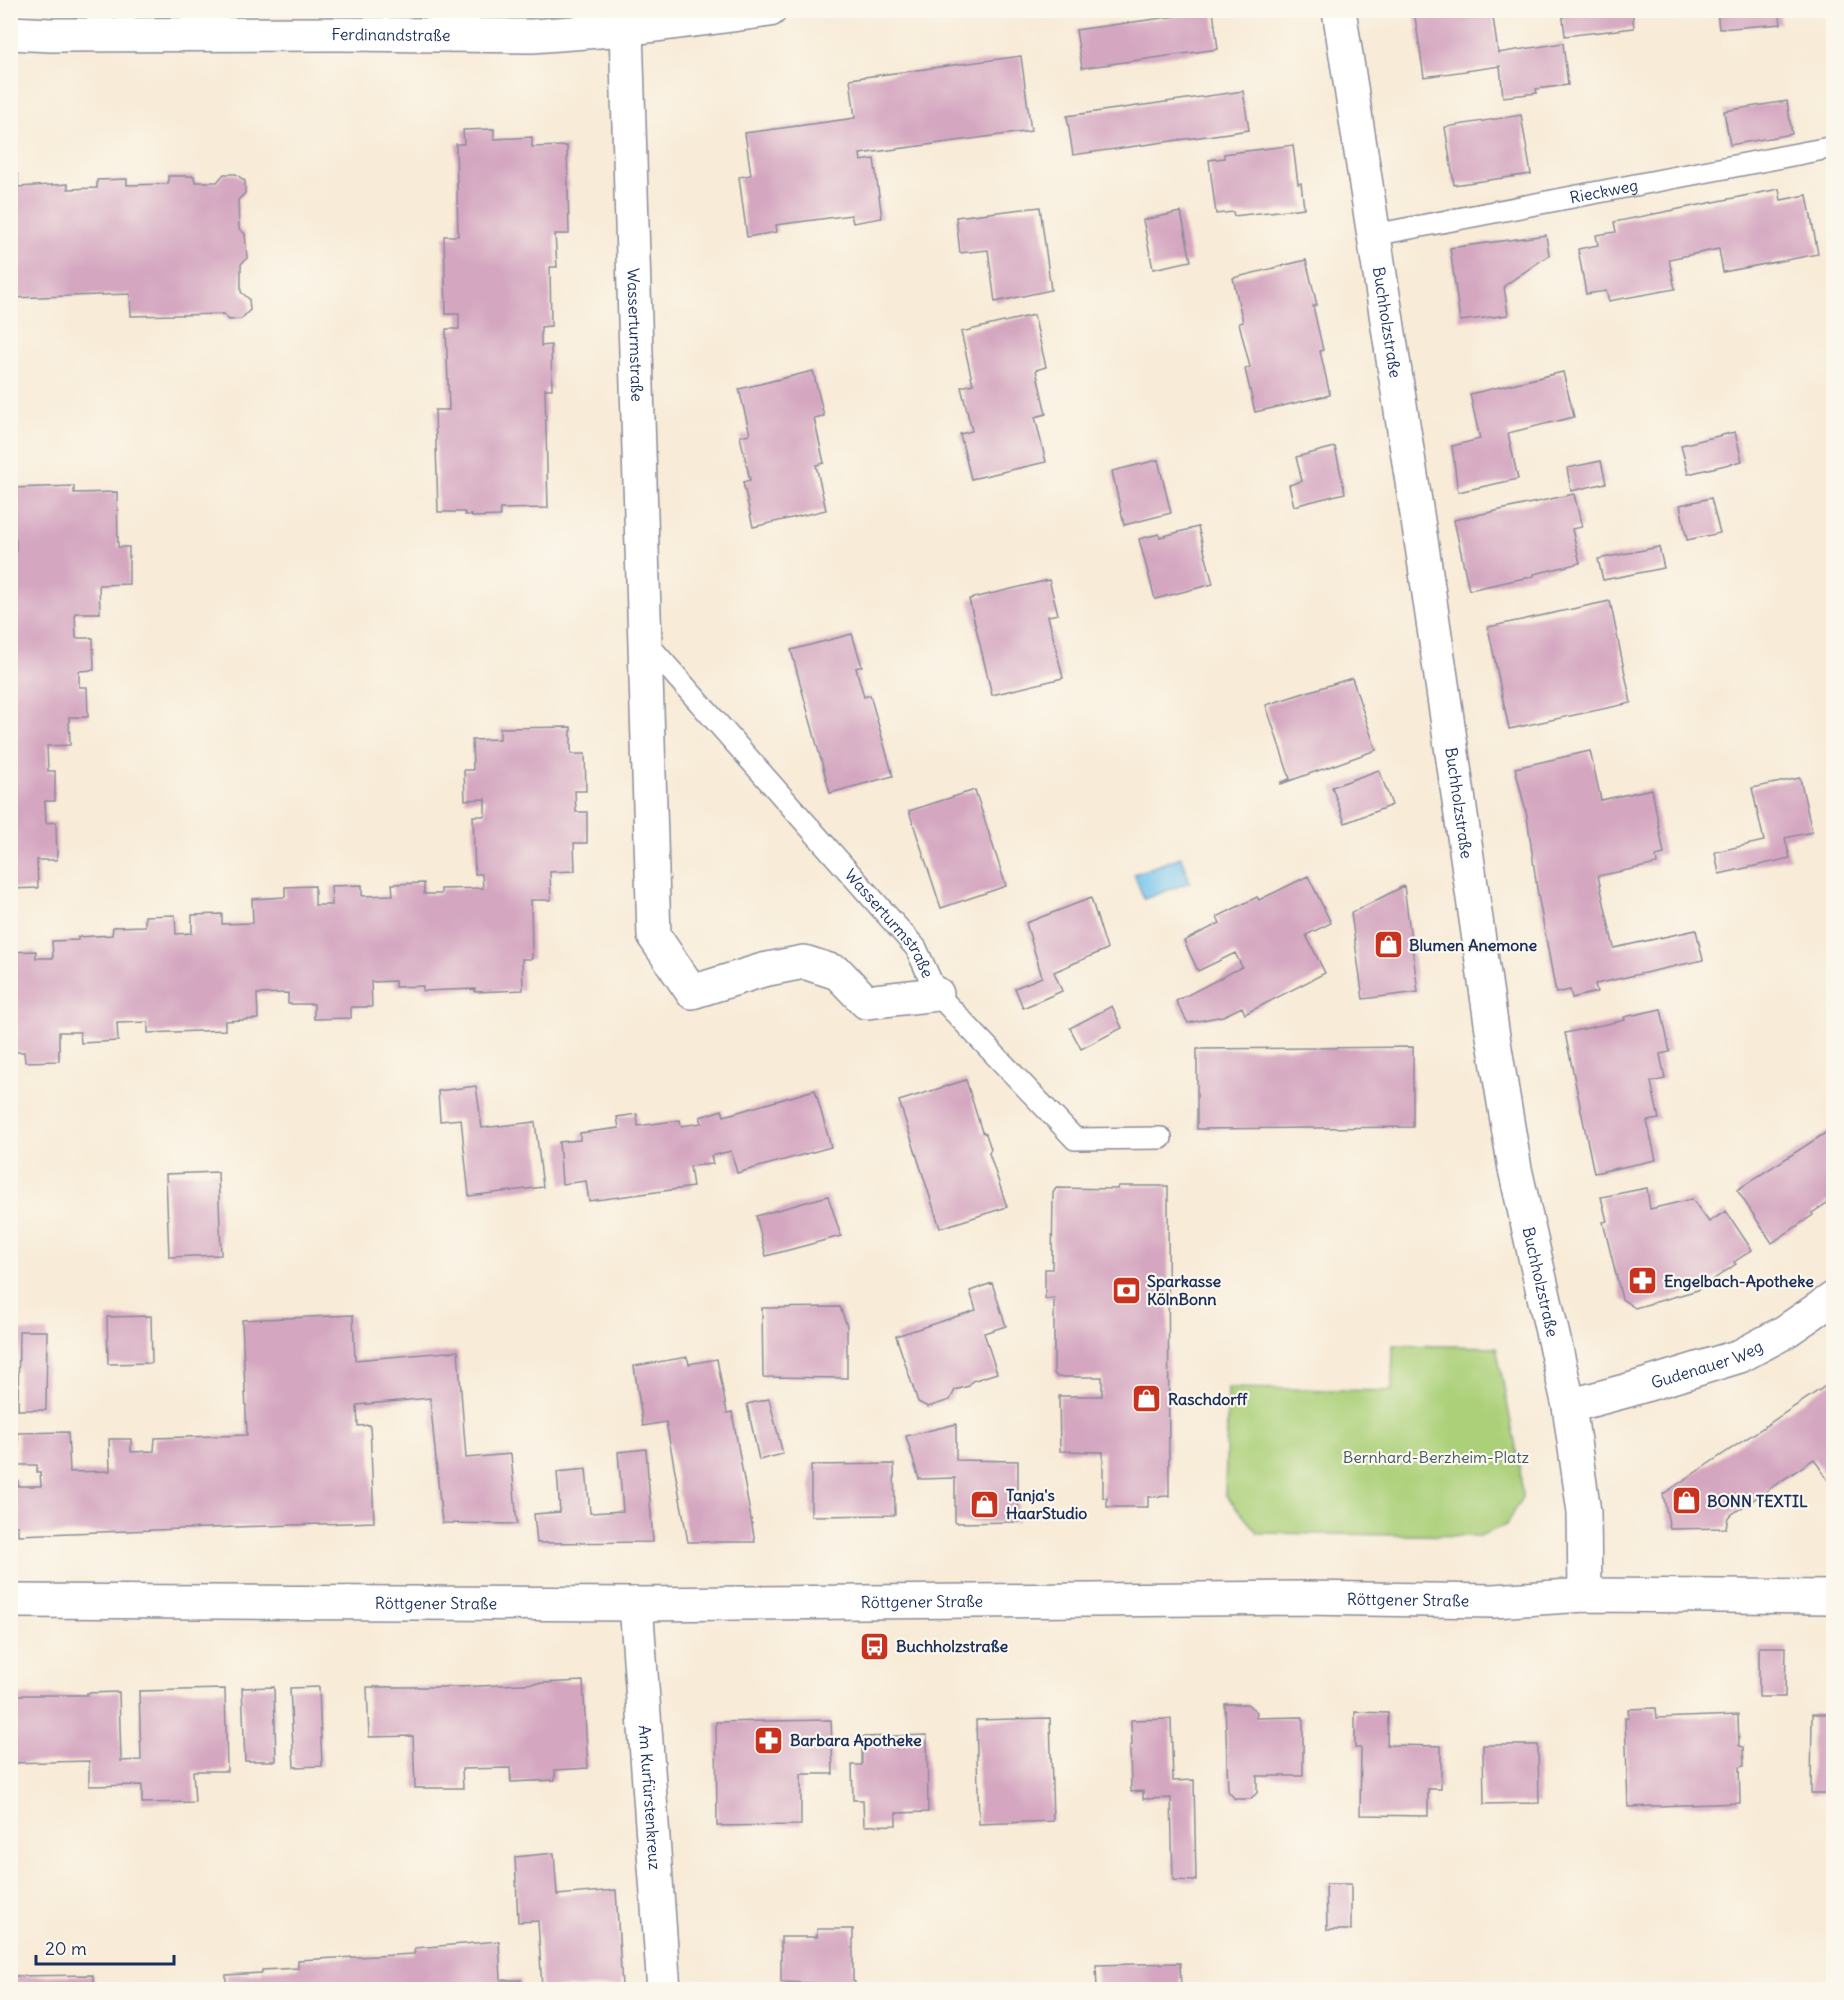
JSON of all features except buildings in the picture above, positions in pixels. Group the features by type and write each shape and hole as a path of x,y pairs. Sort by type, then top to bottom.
{"street":[{"name":"Ferdinandstraße","path":"10,33 532,36 626,29 770,10"},
{"name":"Buchholzstraße","path":"1339,10 1515,1169 1569,1406 1584,1512 1585,1595"},
{"name":"Wasserturmstraße","path":"626,29 654,936 692,992 764,970 804,962 838,974 866,1002 937,994"},
{"name":"Gudenauer Weg","path":"1569,1406 1740,1356 1783,1333 1833,1298"},
{"name":"Röttgener Straße","path":"10,1601 636,1604 1303,1598 1492,1601 1585,1595 1833,1597"},
{"name":"Am Kurfürstenkreuz","path":"636,1604 664,1989"}],"lane":[{"name":"Rieckweg","path":"1374,235 1833,147"},
{"name":"Wasserturmstraße","path":"645,640 916,948 937,994 1075,1139 1161,1138"}],"green space":[{"name":"Bernhard-Berzheim-Platz","path":"1393,1345 1496,1347 1520,1468 1522,1497 1506,1525 1479,1536 1258,1533 1225,1494 1228,1388 1392,1391"}],"water":[{"path":"1181,857 1190,882 1144,899 1134,874"}],"place":[{"name":"Blumen Anemone","path":"1388,945"},
{"name":"Engelbach-Apotheke","path":"1643,1281"},
{"name":"Sparkasse KölnBonn","path":"1126,1290"},
{"name":"Raschdorff","path":"1147,1399"},
{"name":"BONN TEXTIL","path":"1686,1501"},
{"name":"Tanja's HaarStudio","path":"985,1504"},
{"name":"Buchholzstraße","path":"875,1646"},
{"name":"Barbara Apotheke","path":"769,1740"}]}
